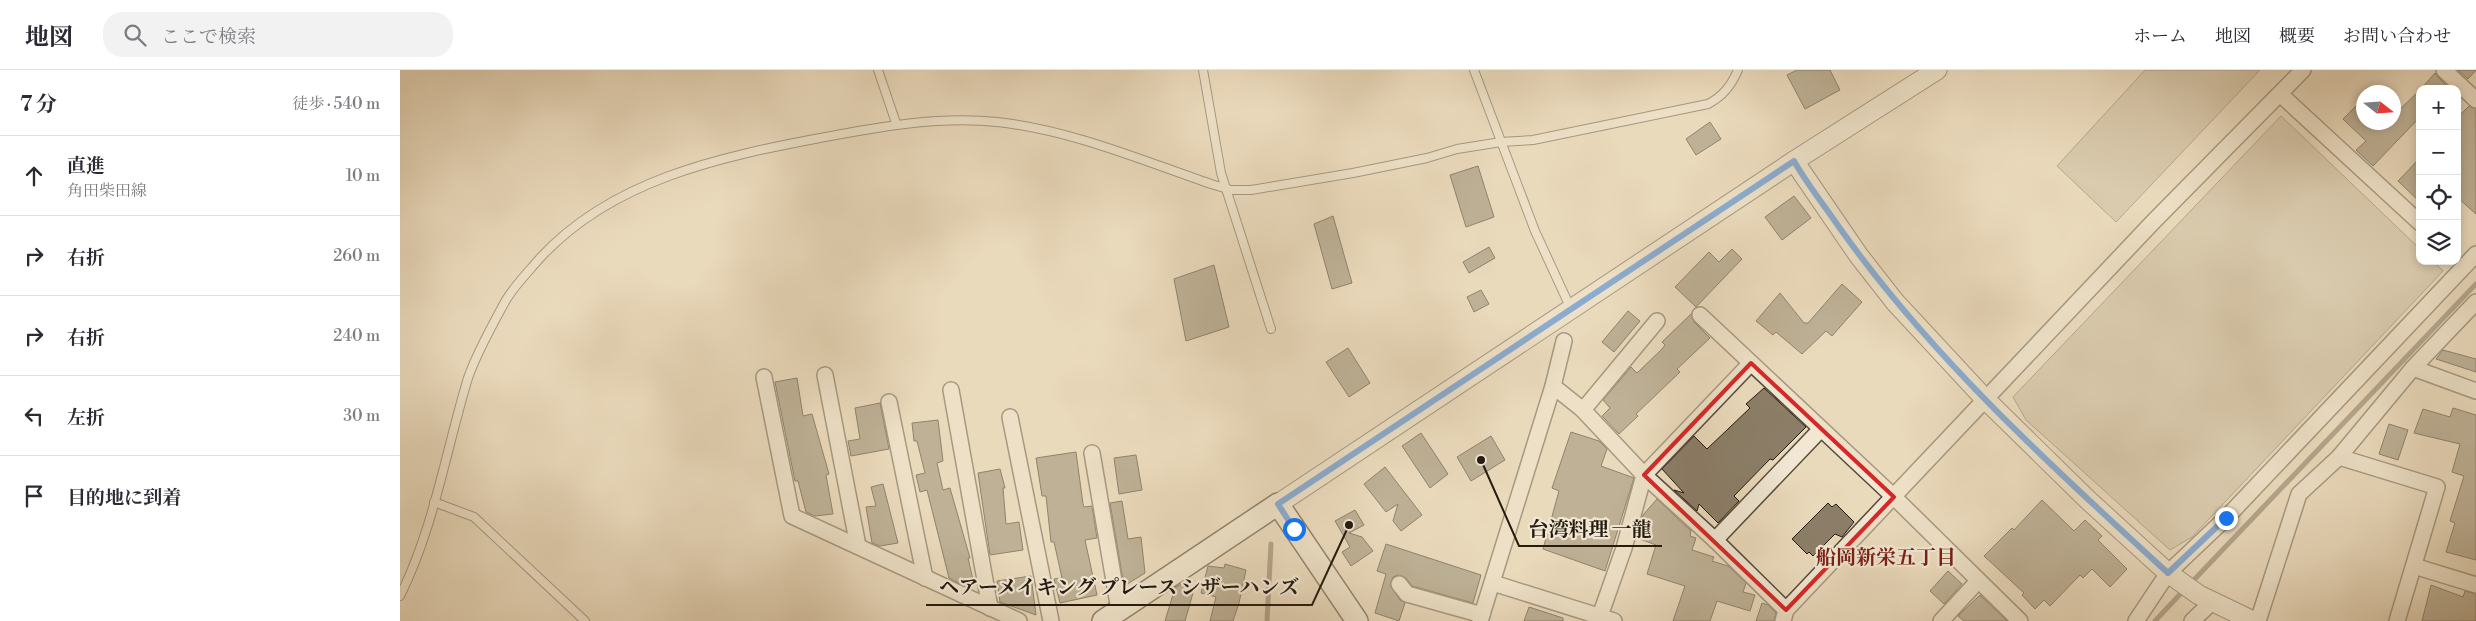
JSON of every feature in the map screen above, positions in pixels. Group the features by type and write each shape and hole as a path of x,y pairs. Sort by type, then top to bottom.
{"main road":[{"path":"1111,616 1278,504 1357,621"}],"street":[{"path":"1278,504 1794,161 1937,70"},
{"path":"1553,386 1583,410 1644,475 1715,540 1784,616 2154,221 2303,70"},
{"path":"2444,70 2476,100"},
{"path":"2280,94 2417,220"},
{"path":"1794,161 1859,256 1895,302 1986,400 2088,500 2173,577 2206,598 2253,621"},
{"path":"2136,621 2226,518 2466,259"},
{"path":"2258,621 2299,494 2339,457 2413,368 2476,302"},
{"path":"1700,315 1894,497 2020,621"},
{"path":"1583,410 1657,322"},
{"path":"1399,584 1407,594 1481,618 1553,386 1564,341"},
{"path":"1493,583 1607,619 1644,475 1751,363"},
{"path":"2413,368 2476,391"},
{"path":"825,375 858,546"},
{"path":"764,377 792,516 1019,621"},
{"path":"950,390 990,608"},
{"path":"889,402 925,578"},
{"path":"1010,416 1051,621"},
{"path":"1715,540 1821,429"},
{"path":"1092,453 1111,616"},
{"path":"2339,457 2437,487 2397,621"},
{"path":"2414,566 2476,585"},
{"path":"1941,621 1978,581"},
{"path":"2192,621 2206,598"}],"lane":[{"path":"878,70 896,123"},
{"path":"1203,70 1221,173 1270,329"},
{"path":"1474,70 1535,231 1572,310"},
{"path":"400,596 434,502 469,375 508,298 556,241 605,204 633,190 718,159 896,123 950,119 997,122 1040,128 1079,139 1226,188 1251,190 1353,173 1426,158 1457,149 1500,142 1533,140 1708,104 1719,98 1729,88 1738,70"},
{"path":"434,502 474,517 584,621"}],"highlighted area":[{"path":"1751,363 1894,497 1786,610 1644,475"}],"shaded area":[{"path":"2145,70 2260,70 2116,222 2057,166"},
{"path":"2281,116 2416,245 2416,265 2437,265 2443,271 2192,537 2170,550 2026,420 2013,397"}],"building":[{"path":"1797,70 1830,70 1840,90 1805,109 1787,75"},
{"path":"2458,70 2476,70 2468,79"},
{"path":"2435,73 2446,85 2424,85"},
{"path":"2416,94 2416,121 2373,166 2356,150 2366,141 2343,119 2356,106 2356,130 2401,130 2401,108"},
{"path":"2469,106 2476,109 2476,214 2461,201 2461,114"},
{"path":"1710,122 1721,139 1696,155 1686,139"},
{"path":"2416,162 2416,198 2398,181"},
{"path":"1478,166 1494,217 1466,227 1450,175"},
{"path":"1794,196 1811,218 1782,240 1765,217"},
{"path":"1333,216 1352,283 1332,289 1314,224"},
{"path":"1489,247 1495,258 1469,273 1463,262"},
{"path":"1732,249 1742,259 1696,307 1675,287 1709,252 1719,262"},
{"path":"1214,265 1229,327 1186,341 1174,279"},
{"path":"1842,284 1862,302 1832,336 1826,331 1802,354 1776,332 1773,335 1756,321 1780,293 1804,323 1808,323"},
{"path":"1481,290 1489,304 1474,312 1467,297"},
{"path":"1628,311 1640,321 1614,352 1602,342"},
{"path":"1691,314 1694,322 1710,338 1677,369 1680,372 1636,414 1638,416 1619,434 1602,416 1610,408 1603,400 1631,367 1637,373 1662,349 1665,345 1662,342"},
{"path":"1348,348 1370,383 1349,397 1326,362"},
{"path":"2443,350 2476,359 2476,372 2436,359"},
{"path":"797,378 803,416 812,414 829,474 826,475 833,514 815,516 806,512 798,481 795,481 775,382"},
{"path":"1764,388 1806,427 1773,460 1770,459 1734,496 1739,501 1718,523 1699,504 1697,511 1674,490 1684,493 1662,469 1694,436 1707,449 1750,408 1746,404"},
{"path":"880,403 889,449 851,456 848,441 860,439 855,408"},
{"path":"2453,408 2476,415 2476,560 2446,552 2455,523 2450,521 2464,476 2452,472 2460,444 2414,433 2423,409 2450,417"},
{"path":"938,420 943,461 937,463 943,490 950,488 970,558 968,558 973,580 961,584 949,578 927,490 920,492 916,475 925,473 917,441 914,441 912,423"},
{"path":"2389,424 2408,430 2398,460 2379,454"},
{"path":"1571,432 1599,441 1607,449 1601,466 1634,478 1605,571 1543,549 1559,491 1552,488"},
{"path":"1421,433 1448,474 1430,488 1402,446"},
{"path":"1491,436 1505,460 1471,481 1457,457"},
{"path":"1076,452 1083,504 1084,507 1092,506 1097,538 1085,540 1097,595 1060,603 1054,579 1062,578 1054,542 1051,542 1046,496 1042,496 1036,458"},
{"path":"1136,455 1142,490 1119,494 1114,458"},
{"path":"1385,467 1422,515 1401,531 1393,521 1398,504 1386,512 1364,484"},
{"path":"1000,469 1005,488 1003,488 1006,524 1019,522 1023,550 990,555 978,473"},
{"path":"883,484 898,543 880,546 872,543 866,507 876,506 871,487"},
{"path":"1657,499 1691,531 1690,536 1696,538 1692,550 1714,557 1712,561 1728,566 1746,583 1743,592 1755,595 1750,611 1717,601 1710,621 1673,621 1685,586 1647,574 1656,545 1640,539 1645,524 1640,525 1643,515"},
{"path":"2042,500 2074,531 2085,520 2102,536 2098,540 2127,569 2110,587 2092,569 2083,578 2080,575 2050,606 2044,600 2035,609 2022,595 2024,593 1984,556 2012,528 2014,530"},
{"path":"1122,501 1128,539 1141,537 1145,573 1124,586 1110,503"},
{"path":"1828,503 1832,507 1836,504 1854,522 1842,537 1835,534 1813,556 1809,552 1807,554 1792,539"},
{"path":"1355,510 1364,525 1349,533 1362,537 1373,551 1351,566 1342,552 1350,547 1335,521"},
{"path":"1386,544 1481,575 1473,603 1412,586 1406,578 1398,575 1393,577 1390,585 1400,600 1405,603 1399,621 1375,613 1386,574 1377,571"},
{"path":"1225,564 1246,570 1239,603 1233,621 1210,621 1216,597 1201,593 1208,566 1224,568"},
{"path":"1948,571 1962,584 1944,604 1930,591"},
{"path":"1031,576 1036,615 1000,602 997,581"},
{"path":"1186,581 1193,593 1185,621 1165,621 1175,588"},
{"path":"2431,585 2463,597 2465,591 2476,594 2476,621 2422,621"},
{"path":"1980,595 2007,621 1964,621 1958,616"},
{"path":"1762,603 1768,605 1776,613 1774,621 1756,621"},
{"path":"1529,607 1563,618 1563,621 1524,621"}],"waterway":[{"path":"2190,584 2476,284"},
{"path":"1267,621 1271,544"},
{"path":"2155,621 2184,590"}],"place":[{"name":"台湾料理 一龍","path":"1481,460"},
{"name":"ヘアーメイキング プレース シザーハンズ","path":"1349,525"}],"district":[{"name":"船岡新栄五丁目","path":"1886,557"}],"route":[{"path":"1294,529 1278,504 1794,161 1859,256 1895,302 1986,400 2088,500 2168,573 2226,518"}]}
